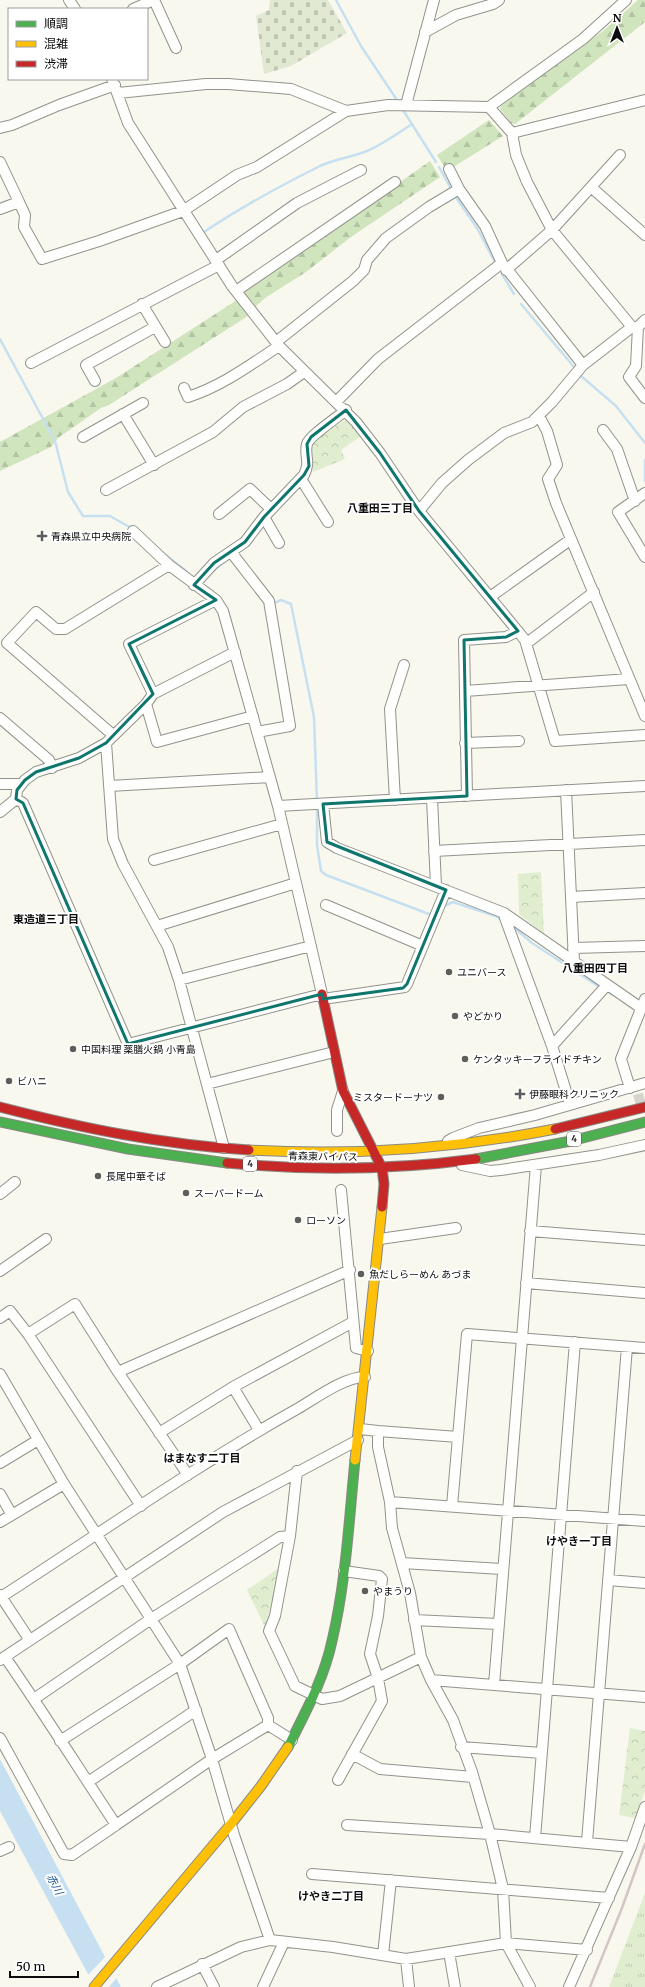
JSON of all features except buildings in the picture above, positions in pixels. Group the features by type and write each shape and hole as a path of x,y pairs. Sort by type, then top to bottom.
{"main road":[{"path":"94,1987 231,1824 274,1768 292,1740 314,1695 332,1642 344,1572 380,1239 384,1184 382,1168 374,1150 342,1091 323,996"},
{"name":"青森東バイパス","path":"0,1107 92,1128 168,1142 270,1151 374,1150 441,1146 539,1132 645,1108"},
{"name":"青森東バイパス","path":"0,1122 100,1144 234,1163 307,1168 382,1168 450,1162 544,1146 645,1122"}],"street":[{"path":"135,8 154,0 176,48"},
{"path":"406,106 434,0"},
{"path":"426,32 456,15 493,4 499,0"},
{"path":"0,162 25,215 24,227 42,259 99,241 183,211 237,175 268,160 346,111 388,105 489,106 583,39 626,0"},
{"path":"0,128 12,125 115,86 228,84 291,89 346,111"},
{"path":"115,86 128,123 183,211 236,291 278,344 304,372 346,410 380,453 419,511 527,643 555,741 645,734"},
{"path":"512,133 645,100"},
{"path":"489,106 512,133 516,154 527,182 552,230 639,325 636,366 629,377 645,398"},
{"path":"337,401 378,359 552,230 620,156"},
{"path":"449,169 459,189 485,226 504,266 583,365"},
{"path":"31,363 218,262 297,203 361,170"},
{"path":"236,291 395,182"},
{"path":"591,187 645,235"},
{"path":"184,388 188,397 204,392 232,378 278,344 353,281 364,270 366,260 386,238 429,207 459,189"},
{"path":"0,209 19,202"},
{"path":"142,304 165,342"},
{"path":"419,511 442,483 468,460 504,433 532,422 539,416 583,365 639,325"},
{"path":"95,380 86,365 156,327"},
{"path":"106,490 213,432 243,407 287,384 304,372"},
{"path":"83,437 143,403"},
{"path":"194,584 214,563 245,542 267,513 301,479 309,466 307,444 311,437 346,410"},
{"path":"123,414 154,465"},
{"path":"539,416 547,430 557,465 548,479 570,540 594,592 644,713"},
{"path":"603,430 616,449 635,501"},
{"path":"301,479 328,522"},
{"path":"219,514 250,489 267,513 279,543"},
{"path":"645,493 618,512 645,557"},
{"path":"133,531 169,565 216,600 223,611 278,806 323,996"},
{"path":"490,597 570,540"},
{"path":"231,552 269,601 290,726 257,732"},
{"path":"113,735 7,643 36,612 56,629 65,629 169,565"},
{"path":"527,643 594,592"},
{"path":"153,694 129,644 216,600"},
{"path":"467,796 464,640 506,637 518,631"},
{"path":"0,812 16,799 17,790 21,784 36,772 79,758 106,743 146,704 153,694 235,652"},
{"path":"395,800 390,709 404,665"},
{"path":"465,691 629,678"},
{"path":"146,704 157,742 253,716"},
{"path":"0,718 48,760 52,768"},
{"path":"466,743 519,741"},
{"path":"106,743 113,839 123,864 168,947 180,980 224,1148"},
{"path":"109,786 270,777"},
{"path":"0,784 21,784"},
{"path":"278,806 645,786"},
{"path":"566,790 567,845 574,961"},
{"path":"432,798 436,886"},
{"path":"16,799 23,803 128,1044 192,1027 323,996 405,987 446,890"},
{"path":"324,804 327,842 504,913 607,985 643,1004 621,1059 637,1088 468,1131 441,1146"},
{"path":"154,860 282,824"},
{"path":"434,851 645,840"},
{"path":"157,926 296,883"},
{"path":"571,897 645,894"},
{"path":"326,904 423,946"},
{"path":"504,913 552,1046 570,1104"},
{"path":"180,980 311,946"},
{"path":"573,948 645,946"},
{"path":"552,1046 607,985"},
{"path":"207,1084 334,1052"},
{"path":"337,1131 337,1110 342,1091"},
{"path":"450,1162 490,1171 536,1166 645,1145"},
{"path":"494,1685 502,1569 536,1166"},
{"path":"0,1194 15,1182"},
{"path":"341,1190 350,1270 356,1348 368,1351"},
{"path":"380,1239 456,1228"},
{"path":"530,1231 645,1240"},
{"path":"0,1270 46,1238"},
{"path":"118,1372 350,1270"},
{"path":"526,1283 645,1293"},
{"path":"28,1334 75,1304 118,1372 188,1475"},
{"path":"0,1318 10,1310 28,1334 141,1506"},
{"path":"159,1433 233,1387 353,1322"},
{"path":"452,1506 466,1334 645,1348"},
{"path":"535,1838 575,1342"},
{"path":"587,1842 627,1347"},
{"path":"0,1374 64,1484 180,1664 270,1940"},
{"path":"29,1639 1,1596 259,1430 341,1384 356,1377 365,1377"},
{"path":"233,1387 259,1430"},
{"path":"116,1824 60,1741 34,1699 2,1658 223,1512 297,1471 359,1434 378,1431 458,1437"},
{"path":"378,1431 378,1447 390,1502 392,1528 410,1593 421,1657 431,1680 453,1720 473,1776 490,1834 503,1889 506,1943 530,1987"},
{"path":"0,1463 38,1440"},
{"path":"297,1471 290,1536 275,1616 269,1631 294,1686 322,1699 340,1696 421,1657"},
{"path":"0,1522 64,1484"},
{"path":"0,1494 12,1515"},
{"path":"390,1502 645,1522"},
{"path":"34,1699 151,1619 280,1537 290,1536"},
{"path":"402,1563 502,1569"},
{"path":"338,1780 382,1701 378,1678 370,1654 378,1616 382,1579 379,1576 344,1572"},
{"path":"608,1580 645,1583"},
{"path":"414,1620 498,1624"},
{"path":"60,1741 180,1664 229,1629 268,1718 268,1726"},
{"path":"431,1680 645,1697"},
{"path":"88,1782 196,1710"},
{"path":"268,1726 292,1740"},
{"path":"0,1738 64,1854 72,1855 212,1759 268,1726"},
{"path":"462,1747 542,1753"},
{"path":"352,1754 380,1769 473,1776"},
{"path":"569,1987 631,1847 645,1808"},
{"path":"347,1825 490,1834 631,1847"},
{"path":"312,1874 609,1898"},
{"path":"384,1955 391,1880"},
{"path":"157,1987 202,1964 241,1947 270,1940 406,1959 506,1943 586,1950"},
{"path":"263,1987 284,1942"},
{"path":"450,1952 455,1987"},
{"path":"406,1959 409,1987"},
{"path":"202,1964 214,1987"}],"highlighted area":[{"path":"346,410 380,453 419,511 518,631 506,637 464,640 467,796 323,804 327,842 446,890 407,984 403,988 323,999 322,994 128,1044 23,803 16,799 17,790 25,780 36,772 79,758 106,743 153,694 129,644 216,600 194,585 214,563 245,542 264,517 304,475 309,466 307,444 311,437"}],"green space":[{"path":"270,0 328,0 347,33 291,66 264,74 256,16 269,10"},
{"path":"638,0 645,0 645,22 515,124 511,123 500,109 501,106 603,31"},
{"path":"489,120 503,136 447,171 437,155"},
{"path":"430,161 440,177 351,237 306,272 265,298 254,308 243,293"},
{"path":"237,300 248,316 109,405 101,408 58,438 51,447 0,471 0,442 116,378"},
{"path":"348,418 361,436 341,450 345,459 313,472 312,452 314,441"},
{"path":"541,872 544,934 519,914 518,874"},
{"path":"279,1568 274,1596 265,1627 247,1590"},
{"path":"630,1728 645,1731 645,1791 635,1818 619,1815"},
{"path":"645,1893 645,1987 609,1987"}],"water":[{"name":"赤川","path":"0,1759 121,1987 95,1987 0,1811"}],"pier":[{"path":"107,1955 118,1976 109,1987 93,1987 87,1976"}],"waterway":[{"path":"336,0 361,46 397,100"},
{"path":"403,110 436,162"},
{"path":"204,232 246,205 290,181 320,166 373,148 390,139 412,124"},
{"path":"439,167 450,187"},
{"path":"455,196 477,228 495,262"},
{"path":"502,274 514,294"},
{"path":"521,304 574,367"},
{"path":"0,339 55,441 68,492 83,516 110,516 133,529"},
{"path":"581,376 616,406 645,443"},
{"path":"645,460 645,481"},
{"path":"162,552 186,571"},
{"path":"211,573 224,562"},
{"path":"272,604 281,600 291,604 314,717 317,802"},
{"path":"317,807 317,845 321,871 326,875 429,914 434,911"},
{"path":"442,907 453,902 495,916 502,920"},
{"path":"512,926 532,943 601,988"},
{"path":"605,991 617,997"}],"tunnel":[{"path":"638,1094 643,1112"}],"railway":[{"path":"590,1987 622,1908 645,1844"}],"traffic: fast":[{"path":"0,1122 128,1149 227,1163"},
{"path":"476,1159 571,1141 645,1122"},
{"path":"288,1747 307,1709 329,1655 337,1619 344,1574 355,1460"}],"traffic: slow":[{"path":"249,1150 326,1152 402,1149 479,1142 555,1129"},
{"path":"355,1460 382,1207"},
{"path":"94,1987 231,1824 261,1786 288,1747"}],"traffic: jam":[{"path":"322,994 343,1091 382,1168 384,1184 382,1207"},
{"path":"0,1107 92,1129 154,1140 217,1148 249,1150"},
{"path":"555,1129 645,1107"},
{"path":"227,1163 258,1166 352,1168 445,1163 476,1159"}],"place":[{"name":"青森県立中央病院","path":"42,536"},
{"name":"ユニバース","path":"449,972"},
{"name":"やどかり","path":"455,1016"},
{"name":"中国料理 薬膳火鍋 小青島","path":"73,1049"},
{"name":"ケンタッキーフライドチキン","path":"465,1059"},
{"name":"ビハニ","path":"9,1081"},
{"name":"伊藤眼科クリニック","path":"520,1094"},
{"name":"ミスタードーナツ","path":"441,1097"},
{"name":"長尾中華そば","path":"98,1176"},
{"name":"スーパードーム","path":"186,1193"},
{"name":"ローソン","path":"298,1220"},
{"name":"魚だしらーめん あづま","path":"361,1274"},
{"name":"やまうり","path":"365,1591"}],"district":[{"name":"八重田三丁目","path":"380,508"},
{"name":"東造道三丁目","path":"46,919"},
{"name":"八重田四丁目","path":"595,968"},
{"name":"はまなす二丁目","path":"202,1458"},
{"name":"けやき一丁目","path":"579,1541"},
{"name":"けやき二丁目","path":"331,1896"}]}
